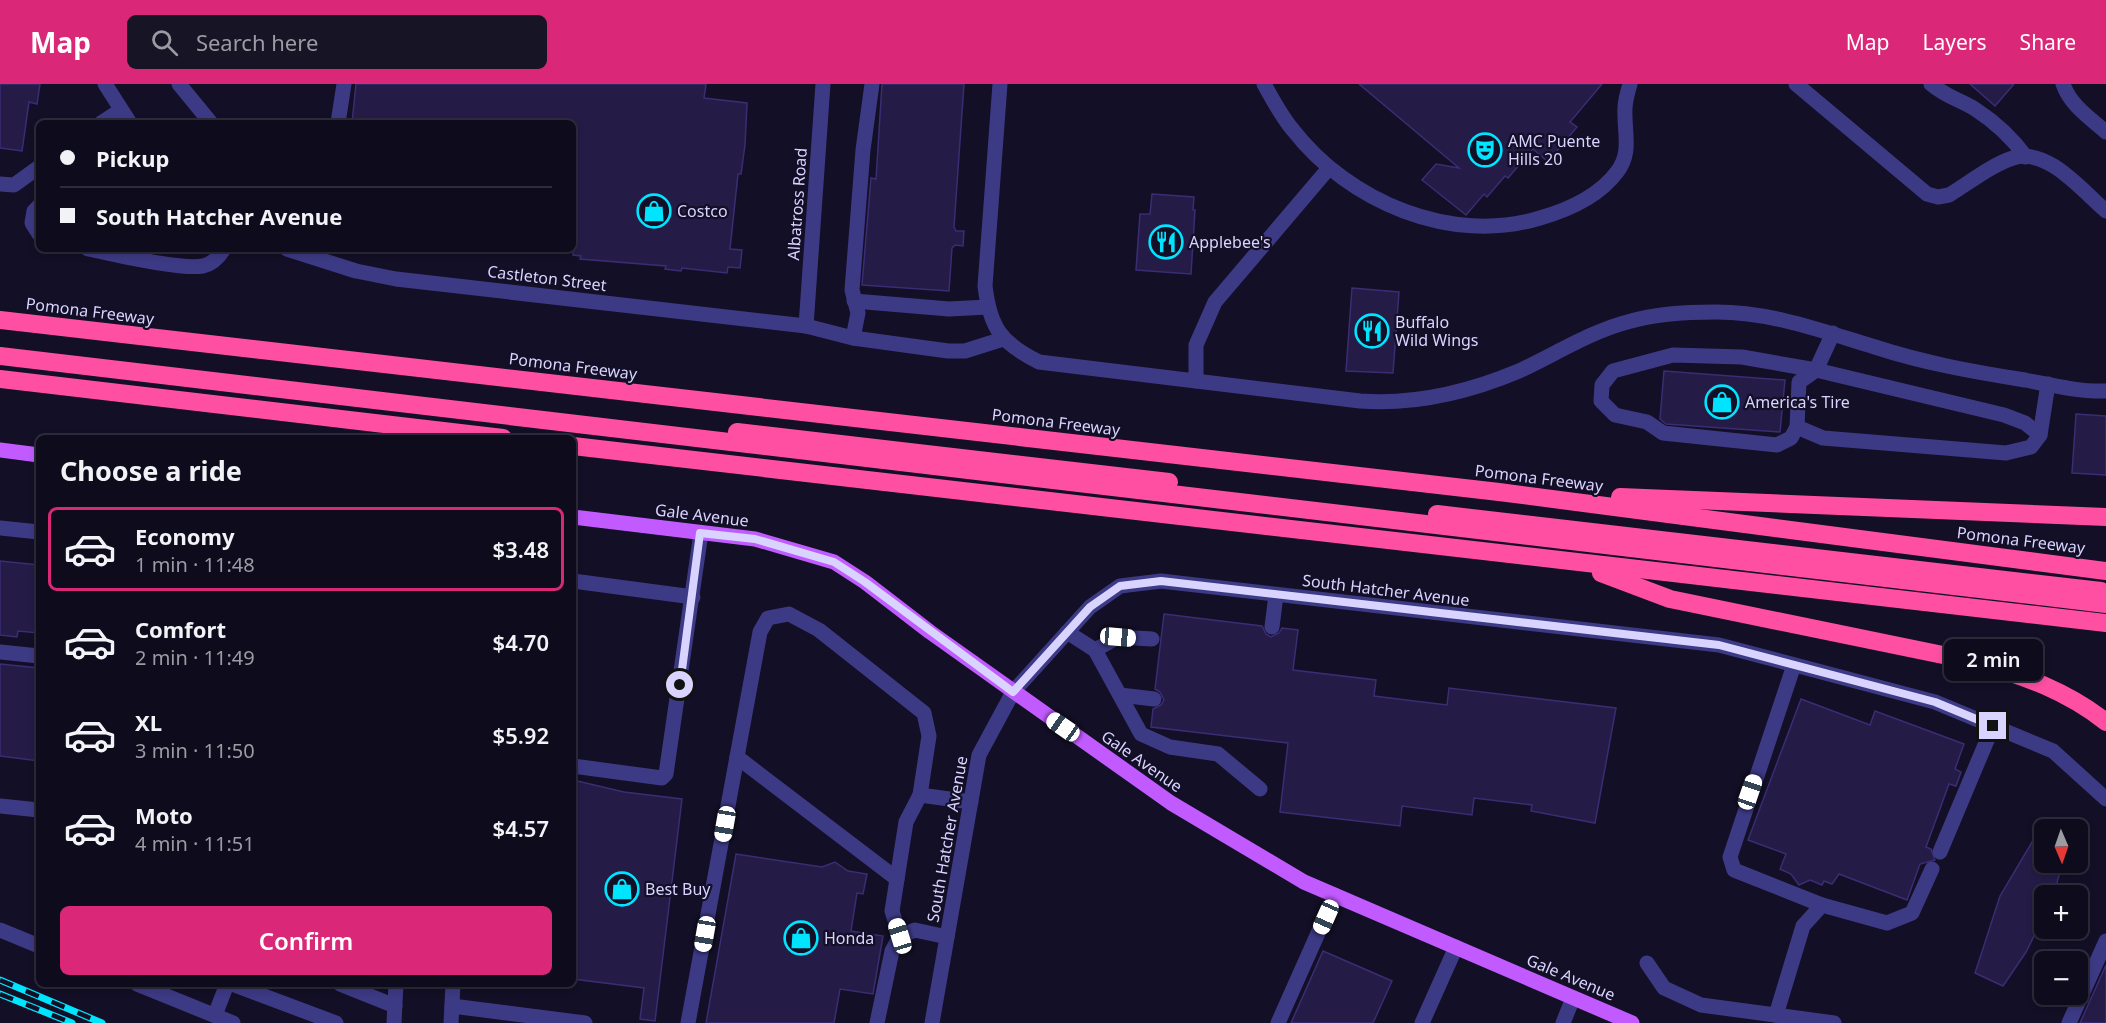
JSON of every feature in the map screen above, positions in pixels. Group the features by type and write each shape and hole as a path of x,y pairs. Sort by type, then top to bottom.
{"highway":[{"name":"Pomona Freeway","path":"0,320 1499,492 2106,571"},
{"path":"0,345 2106,591"},
{"path":"0,356 2106,604"},
{"path":"0,379 477,435"},
{"path":"576,446 1576,564 2106,623"},
{"path":"1499,492 2106,517"},
{"path":"1576,564 1670,599 1977,662 2062,692 2106,722"},
{"path":"2077,567 2106,566"}],"main road":[{"path":"0,450 36,455"},
{"name":"Gale Avenue","path":"576,517 755,539 834,562 1171,803 1304,882 1632,1023"}],"street":[{"path":"105,84 128,120"},
{"path":"179,84 209,120"},
{"path":"338,120 344,84"},
{"name":"Albatross Road","path":"806,326 824,84"},
{"path":"853,338 858,313 852,290 863,150 872,84"},
{"path":"1000,84 985,286 988,307 995,328 1003,339 1020,352 1039,362 1360,401 1404,401 1427,399 1494,380 1600,332 1655,316 1719,312 1763,315 1833,333 1915,360 2048,384 2106,391"},
{"path":"1264,84 1293,130 1329,168 1351,184 1418,216 1483,227 1528,222 1574,205 1596,192 1618,171 1625,157 1628,139 1624,116 1630,84"},
{"path":"1796,84 1927,194 1938,197 1949,195 2011,159 2026,157 2040,159 2054,167 2106,211"},
{"path":"1931,84 1953,100 1977,110 2010,137 2026,157"},
{"path":"2064,84 2069,97 2079,109 2106,132"},
{"path":"106,120 121,110"},
{"path":"1196,381 1196,345 1215,302 1329,168"},
{"path":"0,184 14,185 36,169"},
{"path":"36,208 32,223 36,229"},
{"path":"124,252 171,256 204,266 219,257 222,252"},
{"name":"Castleton Street","path":"314,254 356,271 396,279 806,326 853,338 948,351 965,351 1003,339"},
{"path":"854,301 949,309 988,307"},
{"path":"1833,333 1816,370 1799,382 1797,427 1791,438 1777,445 1663,433 1647,422 1615,415 1601,401 1602,385 1613,371 1673,355 1742,357 1816,370 2004,415 2025,423 2040,435"},
{"path":"1797,427 1823,438 2006,453 2031,447 2040,435 2048,384"},
{"path":"0,528 36,532"},
{"path":"576,766 662,778 666,774 693,597 700,533"},
{"path":"576,581 693,597"},
{"name":"South Hatcher Avenue","path":"933,1023 979,755 1013,692 1090,607 1120,586 1161,581 1719,645 1935,702 2053,751 2106,799"},
{"path":"1272,627 1276,595"},
{"path":"688,1023 760,632 768,618 789,614 819,630 924,712 929,736 920,795 906,822 892,911 900,936"},
{"path":"1067,632 1095,650 1141,734 1170,747 1218,754 1260,789"},
{"path":"1095,650 1118,637 1152,639"},
{"path":"0,652 36,656"},
{"path":"1794,665 1730,857 1734,870 1822,905 1887,923 1912,913 1932,869"},
{"path":"1120,695 1154,699"},
{"path":"1940,852 1993,726"},
{"path":"737,757 897,879"},
{"path":"920,795 971,802"},
{"path":"0,806 36,810"},
{"path":"1278,1023 1335,896"},
{"path":"1776,1015 1803,926 1822,905"},
{"path":"0,930 36,945"},
{"path":"877,1023 892,951 900,936 915,930 948,937"},
{"path":"2069,1023 2106,941"},
{"path":"1422,1023 1456,947"},
{"path":"1647,963 1664,988 1701,1005 1834,1023"},
{"path":"145,987 233,1023"},
{"path":"215,1015 226,987"},
{"path":"240,987 336,1023"},
{"path":"348,987 395,1006"},
{"path":"394,1023 396,987"},
{"path":"451,1023 453,987"},
{"path":"1563,1023 1574,998"},
{"path":"452,1006 585,1023"}],"building":[{"path":"0,84 40,84 37,104 29,102 22,151 0,148"},
{"name":"Costco","path":"356,84 706,84 704,98 747,103 745,145 741,174 738,174 730,249 742,250 740,268 728,267 727,273 682,268 681,271 665,269 666,266 580,259 581,256 573,255 573,252 576,252 576,120 352,120"},
{"path":"882,84 964,84 954,227 956,231 964,231 963,246 955,245 952,248 949,291 862,285 871,178 876,179"},
{"name":"AMC Puente Hills 20","path":"1359,84 1602,84 1570,122 1577,127 1548,162 1533,149 1508,178 1505,176 1487,197 1484,194 1466,215 1422,180 1436,164 1459,168"},
{"path":"1970,84 2014,84 1995,106"},
{"name":"Applebee's","path":"1152,194 1194,197 1191,274 1136,270 1140,214 1150,214"},
{"name":"Buffalo Wild Wings","path":"1352,288 1399,292 1393,373 1346,371"},
{"name":"America's Tire","path":"1664,371 1785,380 1780,432 1666,424 1660,419"},
{"path":"2076,414 2106,416 2106,475 2072,473"},
{"path":"0,561 36,565 36,633 18,631 17,637 0,635"},
{"path":"1164,614 1262,626 1266,634 1271,637 1279,633 1282,628 1298,630 1293,670 1376,680 1374,696 1447,705 1449,688 1616,708 1595,823 1531,811 1532,805 1474,798 1472,815 1402,806 1400,826 1280,812 1288,743 1151,727 1153,709 1161,705 1164,700 1160,692 1155,689"},
{"path":"0,664 36,668 36,761 0,756"},
{"path":"1801,699 1870,725 1875,711 1964,744 1955,769 1961,772 1956,786 1949,784 1926,847 1931,849 1935,860 1920,864 1907,900 1839,874 1832,884 1824,881 1822,885 1810,880 1799,885 1791,874 1780,869 1786,854 1748,840"},
{"name":"Best Buy","path":"576,781 624,792 682,799 655,1021 640,1019 644,988 576,979"},
{"path":"2034,839 2034,873 2060,873 2056,885 2034,885 2034,936 2003,986 1975,973 2000,896"},
{"name":"Honda","path":"736,854 822,867 835,862 848,871 867,874 863,894 857,893 851,931 883,936 873,994 840,989 834,1023 706,1023"},
{"path":"1323,951 1392,981 1373,1023 1291,1023"},
{"path":"2106,965 2106,1023 2080,1023"}],"railway":[{"path":"0,980 102,1023"},
{"path":"0,994 72,1023"}],"place":[{"name":"AMC Puente Hills 20","path":"1485,150"},
{"name":"Costco","path":"654,211"},
{"name":"Applebee's","path":"1166,242"},
{"name":"Buffalo Wild Wings","path":"1372,331"},
{"name":"America's Tire","path":"1722,402"},
{"name":"Best Buy","path":"622,889"},
{"name":"Honda","path":"801,938"}],"route":[{"path":"680,685 700,533 755,539 834,562 865,582 1013,692 1090,607 1120,586 1161,581 1719,645 1935,702 1993,726"}]}
